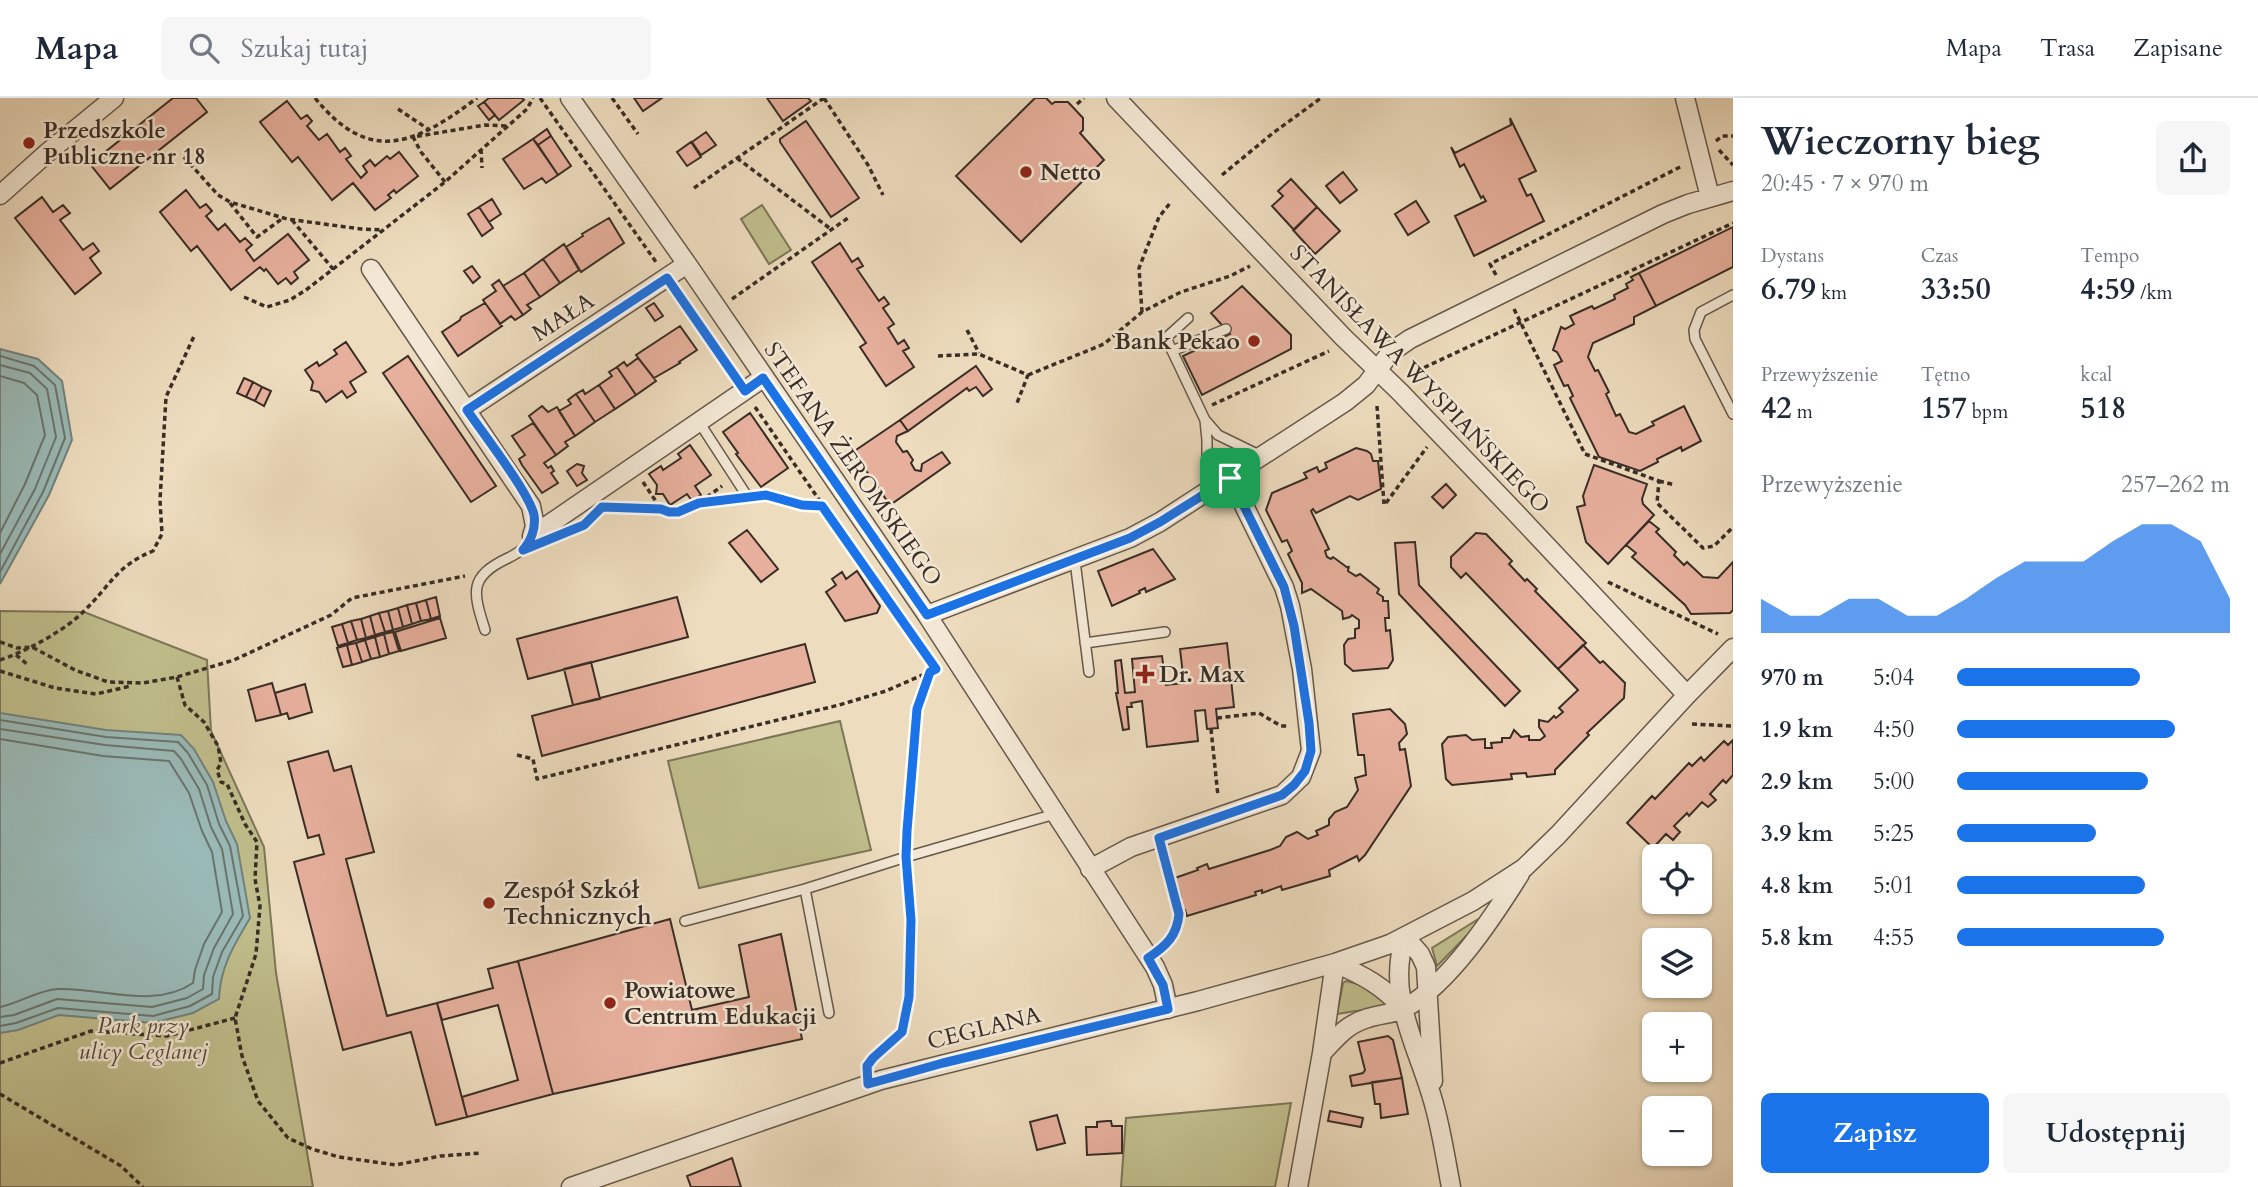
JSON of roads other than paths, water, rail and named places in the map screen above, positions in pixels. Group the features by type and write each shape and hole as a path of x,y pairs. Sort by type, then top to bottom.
{"street":[{"path":"0,195 114,98"},
{"name":"STEFANA ŻEROMSKIEGO","path":"570,98 927,615 1148,958 1163,985 1168,1009"},
{"name":"STANISŁAWA WYSPIAŃSKIEGO","path":"1116,98 1687,695"},
{"path":"1685,98 1710,197"},
{"path":"927,615 1130,538 1230,478 1345,402 1366,385 1391,352 1410,339 1628,230 1663,214 1733,191"},
{"name":"MAŁA","path":"467,410 687,264"},
{"path":"371,269 531,506 534,517 531,536"},
{"path":"531,536 763,378"},
{"path":"1090,869 1131,847 1282,795 1305,771 1310,757 1309,723 1302,669 1287,596 1230,478"},
{"path":"1322,1053 1342,1030 1353,1023 1403,1009 1428,992 1493,918 1524,868 1733,648"},
{"name":"CEGLANA","path":"571,1187 868,1084 943,1063 1168,1009 1373,951 1473,901 1524,868"},
{"path":"1405,937 1423,960 1427,977 1435,1108"},
{"path":"1405,937 1397,968 1403,1009 1435,1108 1451,1187"},
{"path":"1298,1187 1335,963 1373,982 1392,996 1403,1009"}],"lane":[{"path":"1733,295 1701,312 1694,330 1695,339 1733,414"},
{"path":"1188,318 1166,338 1203,415 1218,435 1262,457"},
{"path":"1172,351 1226,329"},
{"path":"1203,415 1207,440 1207,492"},
{"path":"699,422 747,496"},
{"path":"485,630 476,594 483,573 492,565 523,550 531,536"},
{"path":"1075,561 1089,672"},
{"path":"1085,643 1165,632"},
{"path":"685,921 805,889 1055,814"},
{"path":"805,889 829,1013"}],"water":[{"path":"0,349 38,359 62,381 72,440 49,495 0,584"},
{"path":"0,713 106,730 181,735 194,749 213,782 237,844 250,918 225,966 219,999 193,1013 153,1023 59,1015 18,1030 0,1033"}],"place":[{"name":"Przedszkole Publiczne nr 18","path":"29,143"},
{"name":"Netto","path":"1026,172"},
{"name":"Bank Pekao","path":"1254,341"},
{"name":"Dr. Max","path":"1145,674"},
{"name":"Zespół Szkół Technicznych","path":"489,903"},
{"name":"Powiatowe Centrum Edukacji","path":"610,1003"}],"park label":[{"name":"Park przy ulicy Ceglanej","path":"143,1038"}]}
